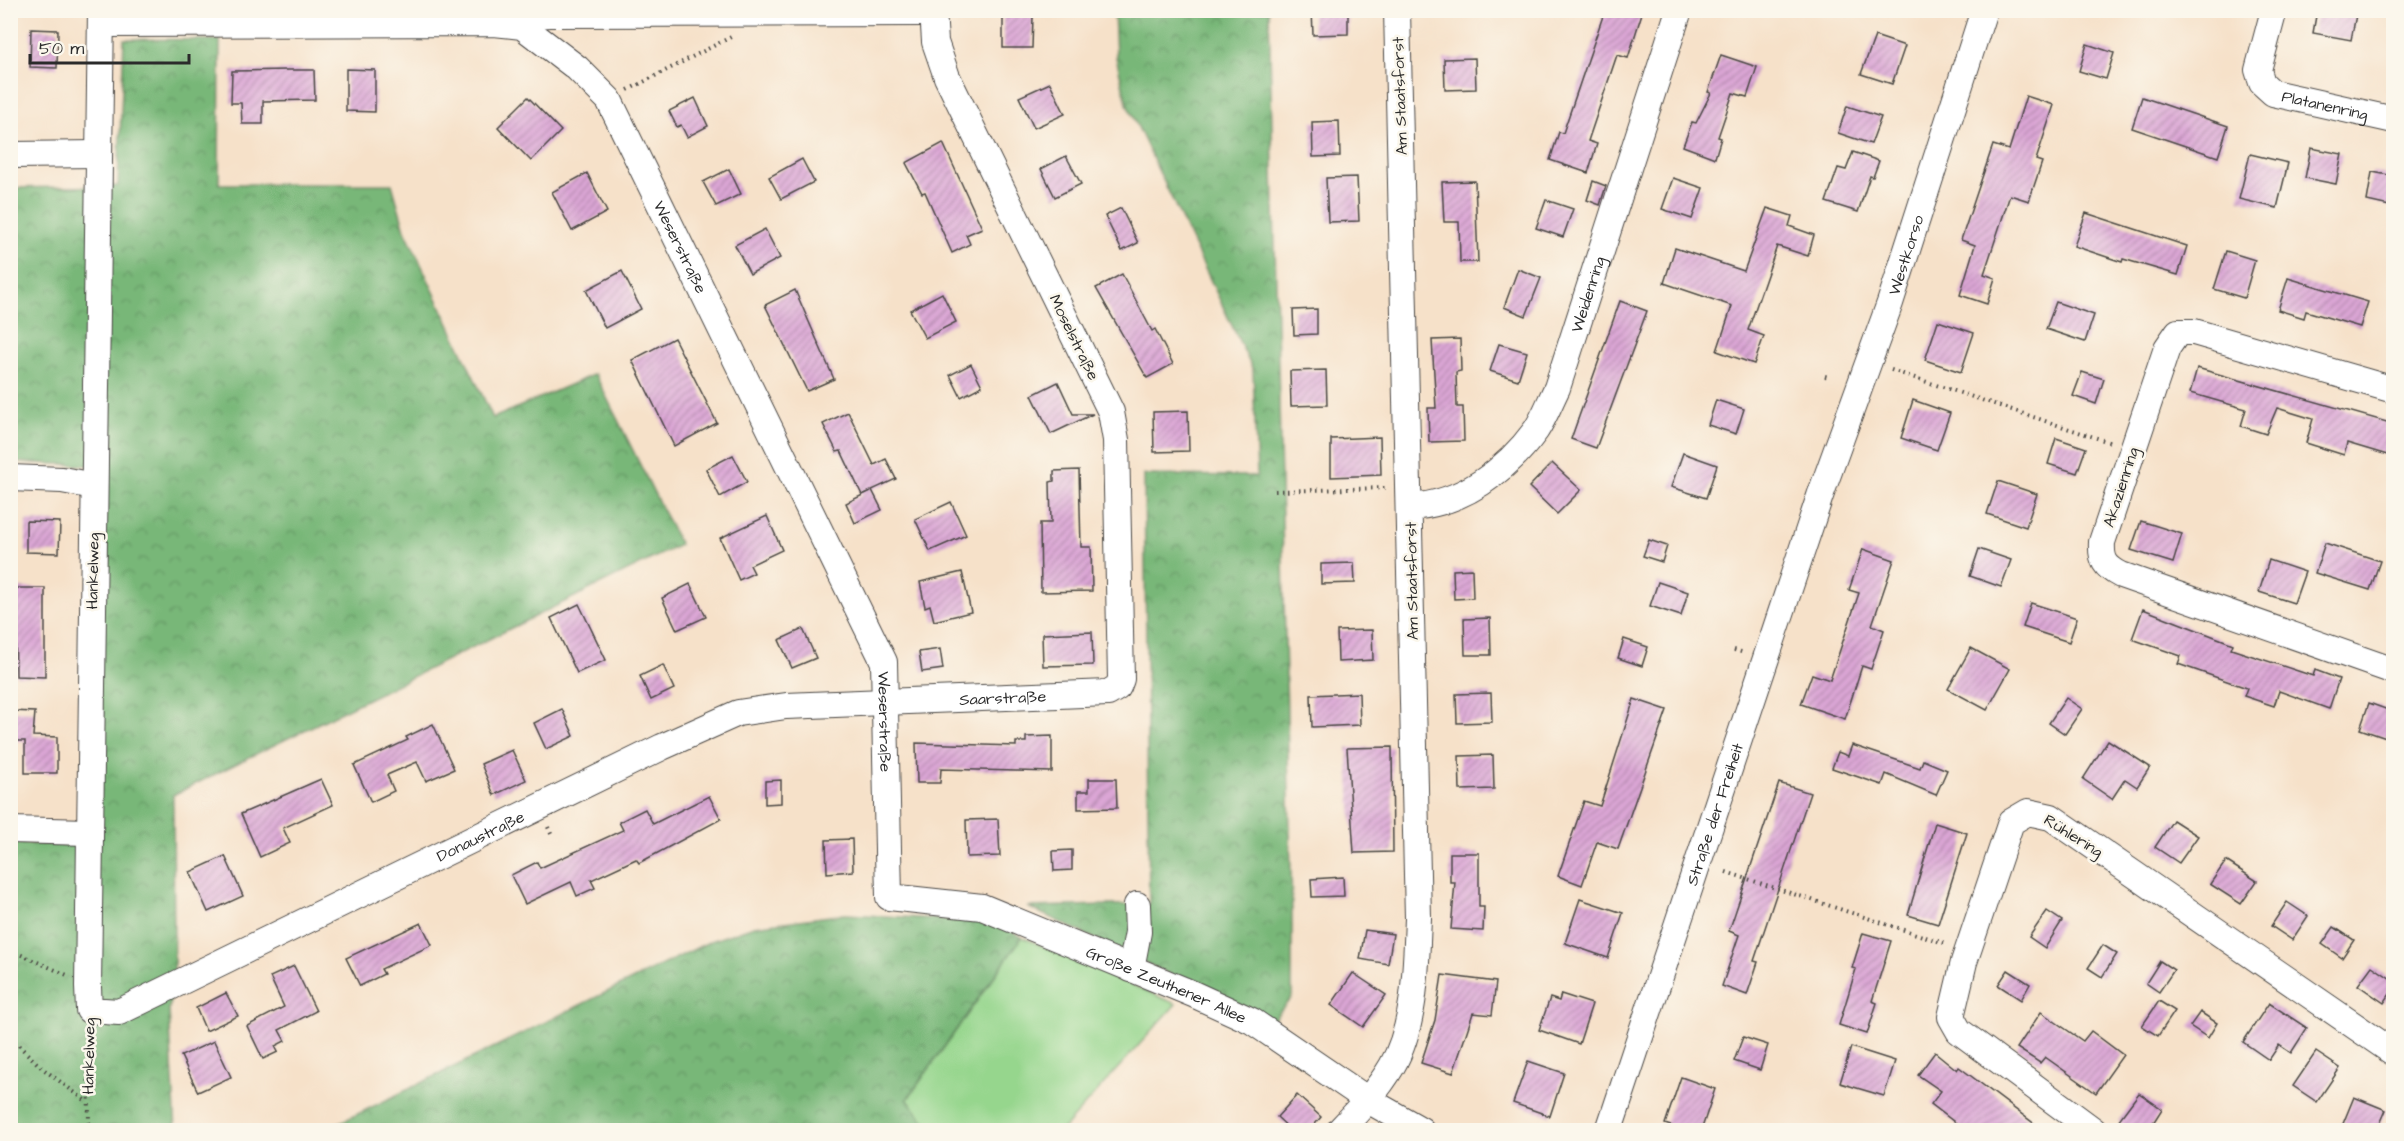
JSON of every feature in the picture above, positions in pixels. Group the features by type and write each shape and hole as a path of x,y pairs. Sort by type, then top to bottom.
{"street":[{"name":"Am Staatsforst","path":"1340,1131 1368,1100 1393,1065 1406,1025 1414,986 1418,918 1397,10"},
{"name":"Weidenring","path":"1410,497 1433,506 1454,499 1510,461 1537,428 1557,388 1679,10"},
{"name":"Westkorso","path":"1820,496 1888,309 1984,10"},
{"name":"Platanenring","path":"2274,10 2258,70 2262,83 2273,93 2394,120"},
{"path":"101,17 494,23 522,26 537,15 933,12"},
{"name":"Moselstraße","path":"933,12 935,42 947,77 1111,412 1116,440 1121,679 1118,687"},
{"name":"Hankelweg","path":"89,998 88,832 101,17"},
{"name":"Weserstraße","path":"522,26 577,68 609,100 884,662 889,897"},
{"path":"10,155 99,154"},
{"name":"Akazienring","path":"2394,390 2194,332 2178,332 2167,348 2102,542 2101,556 2108,568 2394,671"},
{"path":"10,478 62,480 94,486"},
{"name":"Straße der Freiheit","path":"1609,1131 1820,496"},
{"name":"Saarstraße","path":"884,703 1108,693 1118,687"},
{"name":"Donaustraße","path":"89,998 119,1012 562,795 738,713 786,706 884,703"},
{"name":"Rühlering","path":"2093,1131 1959,1031 1951,1017 1968,951 2011,822 2028,812 2043,813 2394,1053"},
{"path":"10,830 88,832"},
{"name":"Große Zeuthener Allee","path":"889,897 982,907 1252,1021 1368,1100 1421,1131"},
{"path":"1131,969 1138,932 1137,905"}],"path":[{"path":"609,100 756,24 759,14"},
{"path":"1891,370 2132,450"},
{"path":"1275,491 1410,497"},
{"path":"1726,872 1968,951"},
{"path":"10,950 39,961 89,998"},
{"name":"Hankelweg","path":"89,998 87,1101 89,1131"},
{"path":"10,1037 42,1068 87,1101"},
{"path":"89,1122 99,1131"}],"green space":[{"path":"1114,11 1269,11 1292,911 1292,997 1271,1022 1028,907 1149,904 1144,475 1257,476 1253,370 1127,104 1116,57"},
{"path":"124,39 220,40 219,184 392,184 405,230 493,418 595,374 680,545 173,795 174,968 169,1011 176,1130 11,1130 11,843 91,846 104,466 11,462 11,188 118,186"},
{"path":"845,914 994,922 1022,937 907,1099 931,1130 325,1130 711,941 754,926"},
{"path":"1022,937 1176,1004 1062,1130 931,1130 907,1100"}],"building":[{"path":"1312,10 1348,10 1348,34 1313,35"},
{"path":"1605,10 1643,10 1628,58 1617,55 1588,141 1597,144 1588,173 1550,160 1559,132 1563,133"},
{"path":"2317,10 2357,10 2351,40 2313,33"},
{"path":"1003,16 1033,16 1032,48 1003,48"},
{"path":"31,29 58,30 57,68 30,67"},
{"path":"1875,36 1905,46 1892,84 1861,74"},
{"path":"2087,44 2114,53 2106,79 2079,71"},
{"path":"1721,55 1757,67 1747,97 1733,93 1718,137 1721,138 1715,158 1683,146 1692,122 1696,123 1711,93 1708,92"},
{"path":"1475,58 1476,89 1445,90 1444,59"},
{"path":"346,69 375,70 375,112 346,111"},
{"path":"314,70 315,100 263,101 263,124 242,124 241,103 231,103 232,71"},
{"path":"1050,83 1065,114 1034,128 1019,97"},
{"path":"2026,96 2054,105 2036,160 2042,162 2029,201 2010,195 1984,274 1995,278 1987,304 1960,295 1975,245 1961,240 1993,145 2009,150"},
{"path":"528,97 561,131 531,161 498,127"},
{"path":"2142,97 2228,126 2218,157 2132,128"},
{"path":"695,98 708,126 687,137 681,125 677,127 669,111"},
{"path":"1847,106 1881,117 1871,144 1838,133"},
{"path":"1339,121 1340,156 1313,157 1312,122"},
{"path":"943,143 982,228 966,235 970,244 952,253 925,192 922,193 906,163"},
{"path":"2311,148 2342,154 2336,184 2305,178"},
{"path":"1853,152 1879,161 1873,177 1870,176 1858,212 1826,202 1838,168 1846,170"},
{"path":"2250,154 2288,163 2277,208 2239,199"},
{"path":"1066,156 1081,184 1055,197 1041,169"},
{"path":"802,159 814,182 781,199 769,177"},
{"path":"729,169 741,194 716,206 703,182"},
{"path":"2372,172 2394,176 2394,207 2367,201"},
{"path":"587,173 607,212 572,231 552,192"},
{"path":"1357,177 1359,221 1328,222 1326,178"},
{"path":"1673,178 1703,188 1692,219 1662,209"},
{"path":"1475,181 1478,262 1460,262 1459,222 1444,222 1442,182"},
{"path":"1593,181 1606,186 1600,205 1587,200"},
{"path":"1546,200 1573,209 1563,237 1536,228"},
{"path":"1121,208 1138,243 1122,251 1105,216"},
{"path":"1767,208 1792,216 1789,226 1814,235 1808,256 1777,246 1748,330 1764,336 1754,364 1717,351 1732,306 1664,283 1675,248 1744,271"},
{"path":"2086,213 2187,246 2178,275 2123,259 2122,262 2074,246"},
{"path":"765,229 780,258 750,274 735,245"},
{"path":"2226,251 2255,260 2244,298 2214,289"},
{"path":"1518,269 1541,278 1526,316 1504,307"},
{"path":"622,271 641,309 605,328 586,290"},
{"path":"1122,274 1152,331 1155,329 1173,364 1147,378 1096,288"},
{"path":"2288,278 2368,302 2360,327 2306,311 2304,318 2278,310"},
{"path":"795,290 834,379 807,391 765,305"},
{"path":"942,293 956,322 925,338 910,310"},
{"path":"1620,301 1647,311 1596,448 1571,439"},
{"path":"2056,302 2094,315 2085,342 2046,329"},
{"path":"1317,309 1317,334 1294,335 1293,310"},
{"path":"1938,321 1974,333 1961,372 1925,360"},
{"path":"674,338 717,423 674,446 632,360"},
{"path":"1460,339 1461,371 1456,372 1457,407 1463,407 1464,441 1429,442 1428,408 1436,408 1432,340"},
{"path":"1499,344 1527,352 1518,380 1490,371"},
{"path":"971,364 982,386 961,397 950,375"},
{"path":"2197,368 2394,424 2394,457 2347,443 2344,455 2306,443 2313,419 2277,408 2266,434 2241,426 2246,409 2190,393"},
{"path":"1326,370 1327,405 1291,406 1290,371"},
{"path":"2082,372 2104,379 2096,404 2073,396"},
{"path":"1058,382 1073,414 1093,414 1051,434 1032,395"},
{"path":"1716,400 1744,409 1736,434 1708,425"},
{"path":"1913,400 1950,413 1937,450 1901,438"},
{"path":"1188,411 1189,451 1154,452 1153,412"},
{"path":"848,412 874,465 886,459 896,479 872,490 882,510 855,523 846,503 871,491 862,495 841,451 837,452 823,424"},
{"path":"1380,437 1381,475 1331,477 1331,439"},
{"path":"2056,438 2086,448 2077,473 2048,464"},
{"path":"1683,453 1717,465 1706,498 1671,487"},
{"path":"733,455 747,482 720,497 706,469"},
{"path":"1552,463 1581,490 1557,514 1529,487"},
{"path":"1079,470 1081,547 1091,547 1092,591 1041,592 1040,523 1051,523 1050,482 1054,481 1054,471"},
{"path":"1998,481 2037,494 2026,527 1987,514"},
{"path":"951,502 966,535 930,551 915,519"},
{"path":"767,516 782,550 750,565 754,573 739,580 720,538"},
{"path":"26,521 60,522 59,553 26,552"},
{"path":"2141,521 2182,534 2173,563 2131,550"},
{"path":"1649,540 1667,546 1662,562 1643,556"},
{"path":"2325,543 2380,561 2370,590 2315,573"},
{"path":"1863,549 1894,560 1872,625 1884,630 1871,669 1862,666 1845,719 1801,704 1812,674 1830,680 1859,593 1849,590"},
{"path":"1979,549 2011,560 2001,587 1970,576"},
{"path":"2269,560 2305,572 2294,603 2259,592"},
{"path":"1354,563 1355,583 1321,584 1321,564"},
{"path":"1472,569 1473,598 1454,599 1453,570"},
{"path":"962,572 971,612 934,621 930,605 925,607 920,582"},
{"path":"1658,582 1688,592 1681,616 1650,606"},
{"path":"690,584 706,617 677,630 662,598"},
{"path":"10,588 45,588 45,677 16,676 15,620 10,620"},
{"path":"2031,603 2077,618 2069,642 2023,627"},
{"path":"579,604 606,660 577,673 551,618"},
{"path":"2143,609 2233,644 2231,649 2313,676 2315,670 2339,679 2329,709 2279,691 2274,706 2244,696 2247,688 2178,664 2181,656 2132,639"},
{"path":"1490,618 1491,655 1465,655 1464,619"},
{"path":"803,629 816,658 792,668 779,640"},
{"path":"1372,630 1373,660 1338,662 1337,631"},
{"path":"1092,632 1093,665 1043,666 1042,634"},
{"path":"1624,639 1648,647 1642,666 1618,658"},
{"path":"1971,648 2010,669 1987,710 1948,689"},
{"path":"940,649 943,669 922,672 919,652"},
{"path":"663,665 674,689 651,700 640,676"},
{"path":"1359,693 1360,725 1312,727 1311,695"},
{"path":"1491,693 1492,722 1457,723 1456,694"},
{"path":"2066,698 2082,709 2065,734 2049,723"},
{"path":"1634,699 1667,710 1618,849 1597,842 1582,885 1558,876 1584,801 1600,806"},
{"path":"2369,703 2394,712 2394,726 2389,739 2360,729"},
{"path":"562,709 574,736 546,749 534,723"},
{"path":"10,711 35,712 33,736 57,737 57,773 25,773 25,741 10,741"},
{"path":"433,724 454,769 426,781 417,762 387,775 394,791 371,802 354,765 408,740 406,737"},
{"path":"1052,736 1052,772 941,769 940,783 917,783 916,743 1016,746 1016,742 1026,742 1026,737"},
{"path":"2108,740 2150,767 2137,787 2125,779 2112,799 2083,779"},
{"path":"1852,745 1920,768 1923,760 1947,770 1936,795 1886,774 1882,785 1832,768 1838,752 1848,756"},
{"path":"1392,747 1393,852 1354,853 1347,748"},
{"path":"512,750 526,780 494,795 481,764"},
{"path":"1493,755 1494,789 1460,790 1459,756"},
{"path":"321,779 333,805 283,828 290,843 260,857 241,814"},
{"path":"1089,779 1116,779 1117,808 1078,809 1078,791 1089,791"},
{"path":"781,780 781,803 765,804 765,781"},
{"path":"1779,783 1810,793 1754,961 1758,962 1747,995 1722,986 1739,935 1729,931"},
{"path":"709,796 721,819 639,863 636,859 591,880 595,888 577,896 571,882 525,904 511,875 537,862 540,868 623,830 619,822 645,809 653,824"},
{"path":"998,819 1000,856 967,857 966,820"},
{"path":"2173,820 2198,836 2179,863 2155,847"},
{"path":"1935,823 1967,833 1938,924 1908,915"},
{"path":"852,839 853,871 827,873 826,840"},
{"path":"1072,850 1072,870 1054,871 1053,851"},
{"path":"1450,853 1479,853 1479,907 1484,907 1483,931 1451,929 1455,882 1450,882"},
{"path":"225,856 243,896 208,912 190,872"},
{"path":"2226,861 2257,881 2241,904 2210,884"},
{"path":"1343,877 1344,896 1312,897 1311,879"},
{"path":"1580,899 1623,913 1608,958 1565,943"},
{"path":"2287,902 2308,916 2292,940 2271,926"},
{"path":"2047,911 2062,921 2045,948 2029,937"},
{"path":"421,923 432,945 381,969 384,974 360,986 346,958"},
{"path":"2334,927 2354,940 2342,958 2322,944"},
{"path":"1365,930 1393,934 1388,964 1360,959"},
{"path":"1863,933 1891,941 1872,1001 1877,1003 1867,1034 1839,1025 1856,969 1852,968"},
{"path":"2103,945 2117,954 2102,977 2088,968"},
{"path":"2160,961 2174,970 2159,992 2146,983"},
{"path":"294,966 316,1011 279,1030 285,1041 275,1046 278,1052 263,1059 247,1026 284,1007 270,977"},
{"path":"2372,966 2394,981 2394,988 2384,1003 2358,985"},
{"path":"2008,970 2030,984 2021,1000 1998,985"},
{"path":"1353,973 1386,995 1363,1027 1331,1005"},
{"path":"1442,975 1496,982 1492,1015 1473,1013 1453,1073 1421,1063 1435,1020"},
{"path":"226,993 238,1016 206,1031 196,1008"},
{"path":"1561,994 1592,1004 1579,1044 1539,1030 1550,998 1559,1001"},
{"path":"2159,1001 2175,1011 2158,1036 2142,1026"},
{"path":"2269,1003 2307,1028 2291,1053 2279,1045 2269,1060 2243,1042"},
{"path":"2041,1012 2083,1041 2091,1031 2123,1055 2096,1093 2045,1057 2040,1063 2017,1048"},
{"path":"2200,1012 2217,1023 2208,1038 2190,1026"},
{"path":"1743,1037 1768,1045 1760,1070 1734,1061"},
{"path":"214,1041 231,1077 198,1092 181,1056"},
{"path":"1851,1047 1895,1061 1884,1096 1840,1083"},
{"path":"1935,1052 1957,1070 1959,1067 2044,1131 1966,1131 1931,1104 1941,1091 1918,1075"},
{"path":"2316,1052 2340,1068 2317,1102 2293,1086"},
{"path":"1528,1061 1564,1073 1550,1116 1513,1103"},
{"path":"1681,1077 1715,1089 1701,1131 1685,1131 1665,1124"},
{"path":"2139,1093 2162,1109 2148,1131 2131,1131 2118,1121"},
{"path":"1297,1095 1321,1117 1309,1131 1292,1131 1277,1117"},
{"path":"2354,1097 2386,1110 2377,1131 2340,1131"}]}
